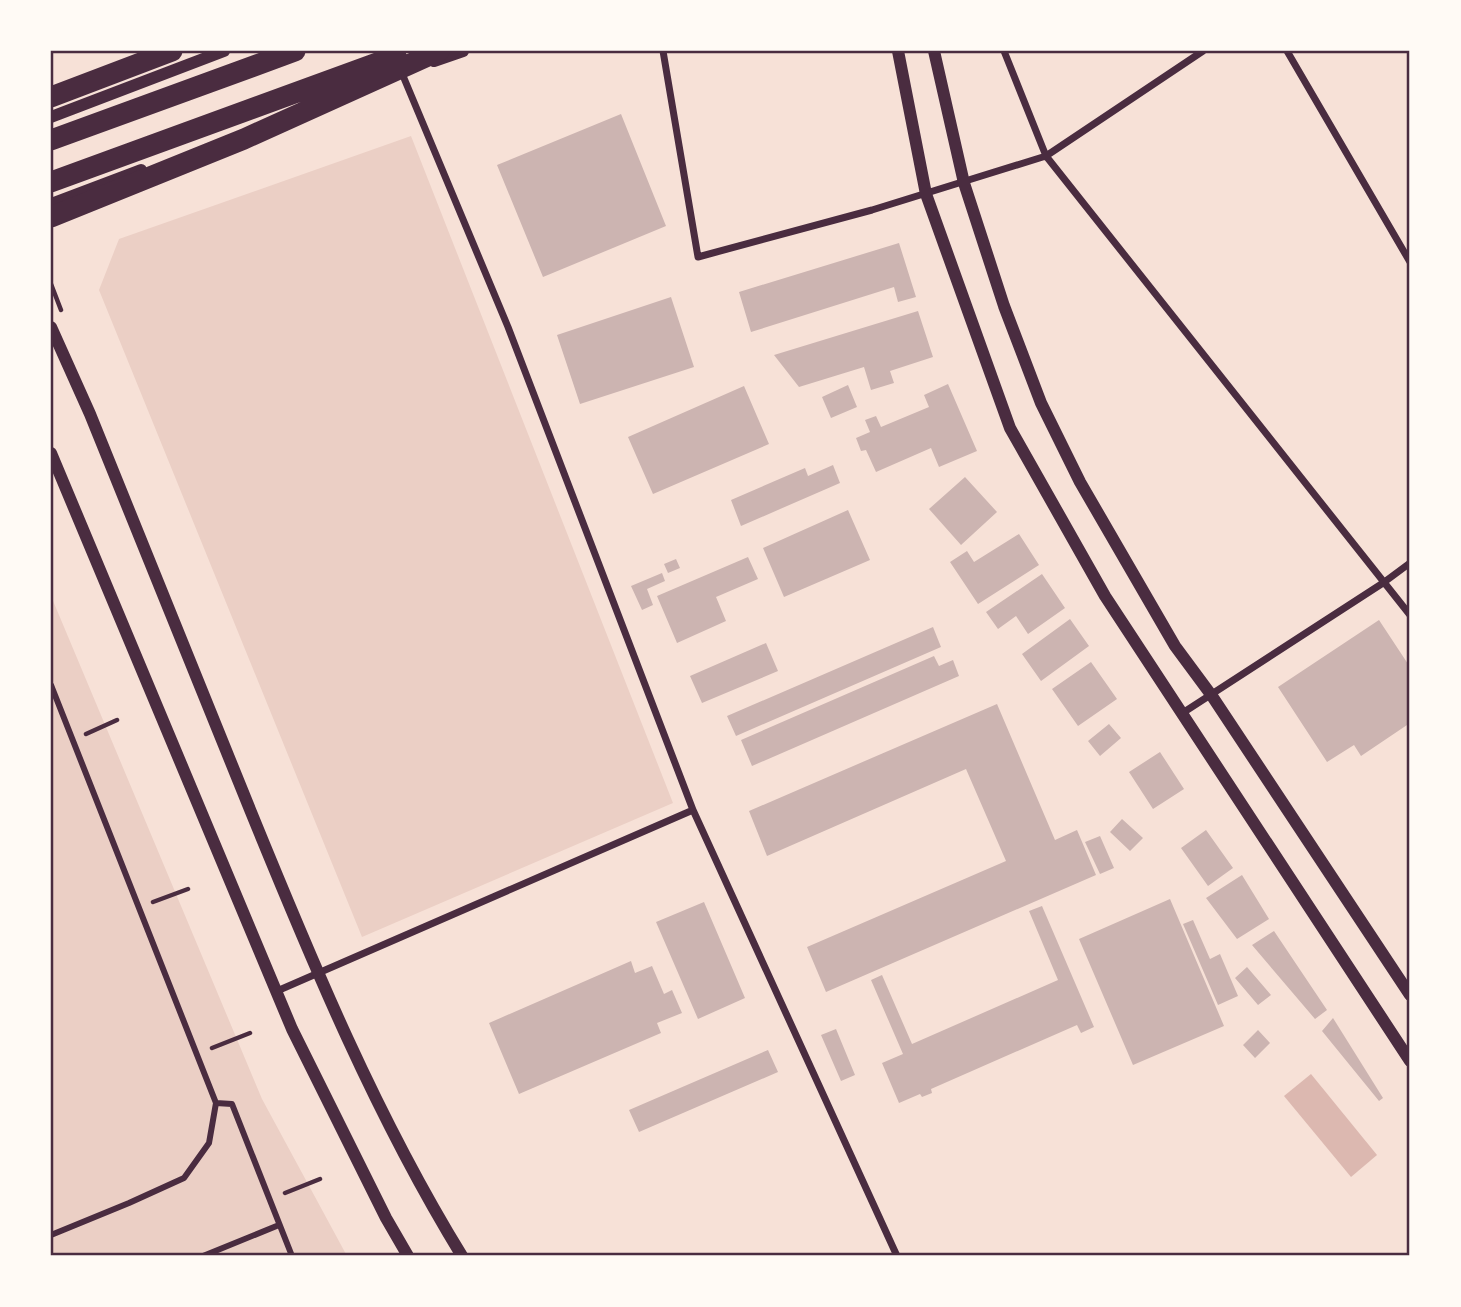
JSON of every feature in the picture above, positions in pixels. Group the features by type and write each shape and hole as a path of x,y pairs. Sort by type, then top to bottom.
{"highway":[{"path":"51,97 172,51"},
{"path":"51,140 295,51"},
{"path":"51,182 411,51"},
{"path":"51,220 244,139 439,51"}],"street":[{"path":"51,117 224,51"},
{"path":"393,51 508,327 693,810 897,1256"},
{"path":"51,204 463,51"},
{"path":"663,51 698,257 964,183 1046,156 1203,51"},
{"path":"898,51 926,194 1010,428 1105,596 1410,1061"},
{"path":"934,51 964,183 1004,306 1041,403 1080,482 1175,646 1212,696 1410,995"},
{"path":"1004,51 1046,156 1410,615"},
{"path":"1287,51 1410,262"},
{"path":"51,220 110,181"},
{"path":"51,327 90,414 318,975 368,1084 423,1193 462,1256"},
{"path":"51,453 292,1029 386,1218 408,1256"},
{"path":"1181,714 1383,583 1410,562"},
{"path":"51,685 216,1103 209,1143 184,1178 51,1234"},
{"path":"277,991 693,810"},
{"path":"216,1103 232,1104 292,1256"},
{"path":"203,1256 279,1224"}],"path":[{"path":"72,740 117,720"},
{"path":"139,907 188,889"},
{"path":"198,1054 250,1032"},
{"path":"270,1199 320,1179"}],"shaded area":[{"path":"411,136 673,803 362,937 99,290 119,239"},
{"path":"51,596 262,1099 347,1256 51,1256"},
{"path":"1311,1074 1377,1155 1351,1177 1284,1096"}],"building":[{"path":"621,114 666,226 543,277 497,165"},
{"path":"899,243 916,297 898,302 894,287 751,332 739,292"},
{"path":"671,297 694,367 580,404 557,335"},
{"path":"918,311 933,357 890,371 894,383 871,390 864,367 799,387 774,355"},
{"path":"948,384 977,451 939,467 931,448 876,472 866,450 861,451 856,438 870,432 865,420 876,416 881,427 929,407 924,395"},
{"path":"848,385 857,407 831,418 822,397"},
{"path":"744,386 769,444 653,494 628,437"},
{"path":"833,465 840,483 741,526 731,500 805,468 808,476"},
{"path":"965,477 997,512 961,545 929,509"},
{"path":"848,510 870,560 784,597 763,548"},
{"path":"1019,534 1039,565 978,604 950,562 967,551 974,562"},
{"path":"748,557 758,579 716,597 726,621 677,643 657,596"},
{"path":"676,559 680,568 668,573 664,564"},
{"path":"662,573 665,581 647,589 653,605 642,610 631,586"},
{"path":"1042,574 1065,608 1028,634 1016,616 998,629 986,612"},
{"path":"1070,619 1089,646 1041,681 1022,654"},
{"path":"1379,620 1410,667 1410,723 1361,756 1354,745 1327,762 1278,687"},
{"path":"933,627 941,647 736,736 727,716"},
{"path":"766,643 778,671 702,703 690,676"},
{"path":"934,656 939,666 953,660 959,676 752,766 741,740"},
{"path":"1091,662 1117,699 1078,726 1052,689"},
{"path":"997,704 1055,840 1077,830 1096,875 826,992 807,947 1006,861 966,769 767,856 749,811"},
{"path":"1109,724 1121,738 1100,756 1088,741"},
{"path":"1160,752 1184,789 1153,809 1129,772"},
{"path":"1122,819 1143,838 1130,851 1110,832"},
{"path":"1206,830 1233,868 1208,886 1181,848"},
{"path":"1100,836 1114,868 1100,874 1085,842"},
{"path":"1242,875 1269,919 1237,939 1206,898"},
{"path":"1170,899 1224,1026 1133,1065 1079,939"},
{"path":"704,902 745,998 698,1019 656,922"},
{"path":"1042,906 1094,1027 1081,1033 1077,1025 931,1089 932,1093 922,1097 920,1094 899,1103 882,1063 903,1054 871,980 882,975 912,1044 1058,980 1029,911"},
{"path":"1193,920 1210,959 1220,954 1238,996 1218,1005 1183,924"},
{"path":"1274,931 1327,1010 1315,1019 1252,945"},
{"path":"631,961 635,973 652,966 664,994 672,990 682,1013 657,1023 661,1033 519,1094 489,1023"},
{"path":"1247,967 1271,995 1258,1005 1235,978"},
{"path":"1333,1018 1383,1098 1379,1101 1322,1031"},
{"path":"836,1029 855,1075 841,1081 821,1035"},
{"path":"1258,1030 1270,1043 1255,1058 1243,1045"},
{"path":"768,1050 778,1072 639,1132 629,1110"}]}
